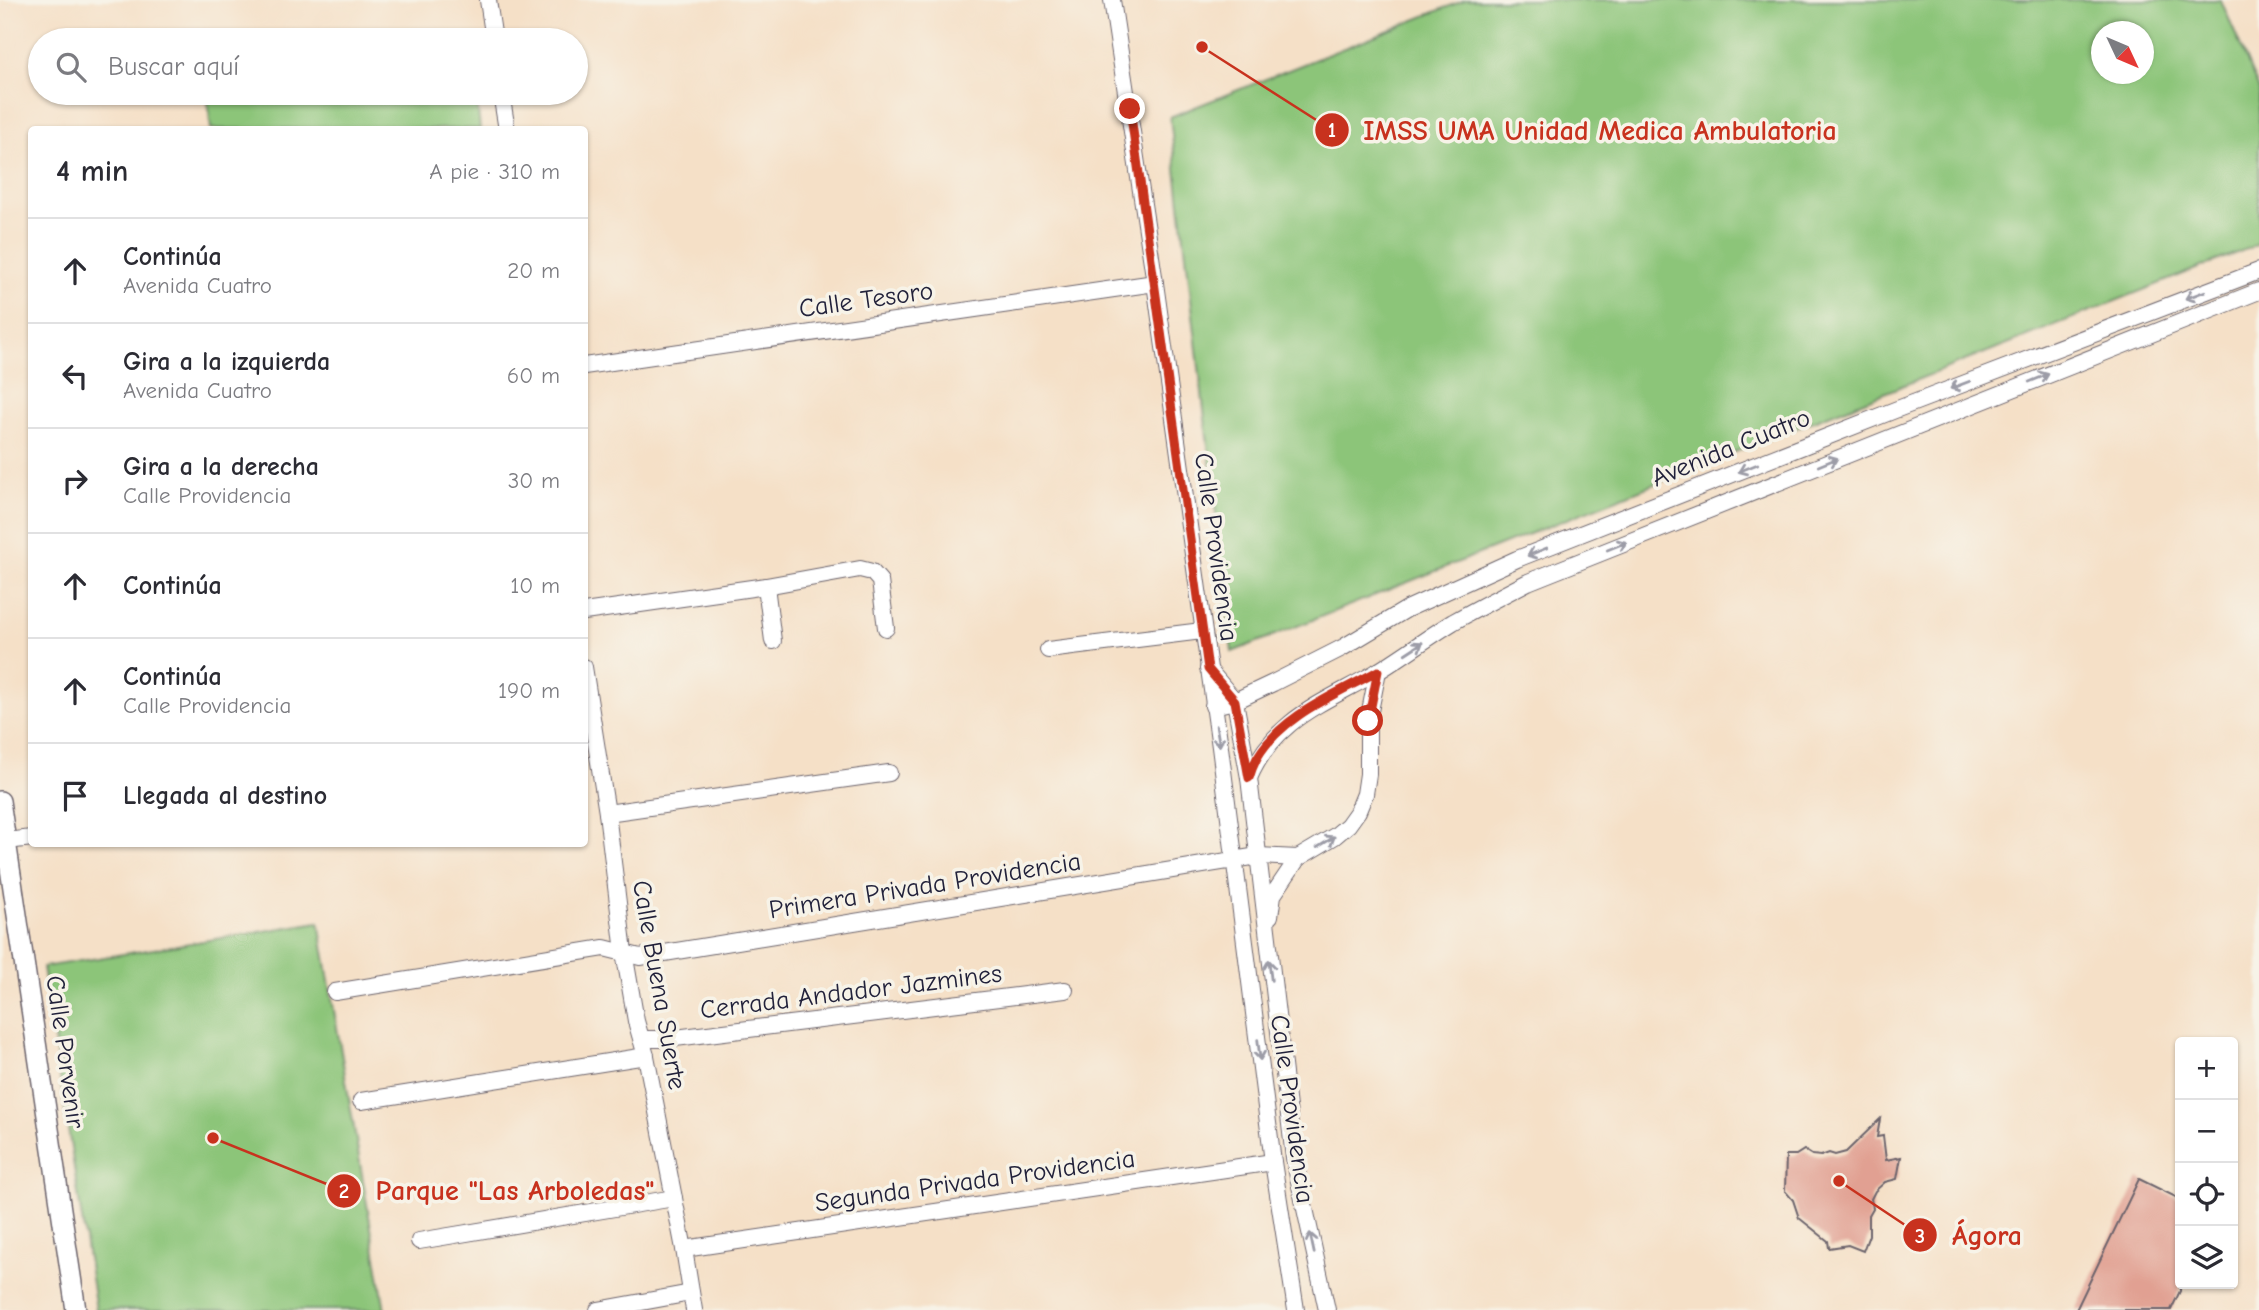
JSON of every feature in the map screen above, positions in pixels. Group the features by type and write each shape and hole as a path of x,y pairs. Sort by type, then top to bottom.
{"street":[{"path":"488,0 492,28"},
{"name":"Calle Providencia","path":"1112,0 1155,283 1273,1161 1296,1310"},
{"path":"504,105 506,126"},
{"name":"Avenida Cuatro","path":"1213,706 1235,701 1342,648 1407,609 1517,559 1895,410 2259,271"},
{"name":"Calle Tesoro","path":"588,365 1155,283"},
{"name":"Avenida Cuatro","path":"1249,778 1258,757 1272,739 1298,715 1378,671 1451,623 1528,582 2259,291"},
{"path":"1895,410 1903,432"},
{"path":"588,611 766,586 860,569 872,572 880,581 886,628"},
{"path":"766,586 773,641"},
{"path":"1048,650 1202,631"},
{"path":"1208,669 1235,701"},
{"path":"1266,935 1273,895 1298,858 1335,836 1348,825 1358,811 1365,794 1368,774 1368,721 1378,671"},
{"name":"Calle Buena Suerte","path":"588,692 607,813 624,952 694,1310"},
{"name":"Calle Providencia","path":"1235,701 1249,778 1294,1158 1322,1310"},
{"path":"607,813 889,773"},
{"name":"Calle Porvenir","path":"0,801 76,1310"},
{"path":"7,841 28,838"},
{"name":"Primera Privada Providencia","path":"335,992 604,948 640,957 1258,856 1298,858"},
{"name":"Cerrada Andador Jazmines","path":"642,1039 667,1039 1065,990"},
{"path":"361,1101 646,1056"},
{"name":"Segunda Privada Providencia","path":"684,1249 1273,1161"},
{"path":"419,1241 674,1198"},
{"path":"598,1310 691,1293"}],"green space":[{"path":"1465,0 2221,0 2259,90 2259,244 1232,652 1170,117"},
{"path":"208,105 477,105 480,126 211,126"},
{"path":"319,922 385,1310 96,1310 43,967"}],"building":[{"path":"1880,1119 1877,1137 1883,1136 1886,1160 1901,1157 1897,1179 1885,1182 1871,1199 1873,1208 1869,1215 1869,1235 1863,1251 1848,1245 1829,1248 1828,1241 1799,1218 1793,1200 1785,1191 1786,1155 1796,1155 1804,1150 1821,1156 1846,1152"},
{"path":"2139,1179 2175,1197 2175,1289 2180,1291 2171,1310 2076,1310"}],"place":[{"name":"IMSS UMA Unidad Medica Ambulatoria","path":"1202,47"},
{"name":"Parque \"Las Arboledas\"","path":"213,1138"},
{"name":"Ágora","path":"1839,1181"}],"route":[{"path":"1130,109 1208,669 1235,701 1249,778 1258,757 1272,739 1298,715 1378,671 1368,721"}]}
